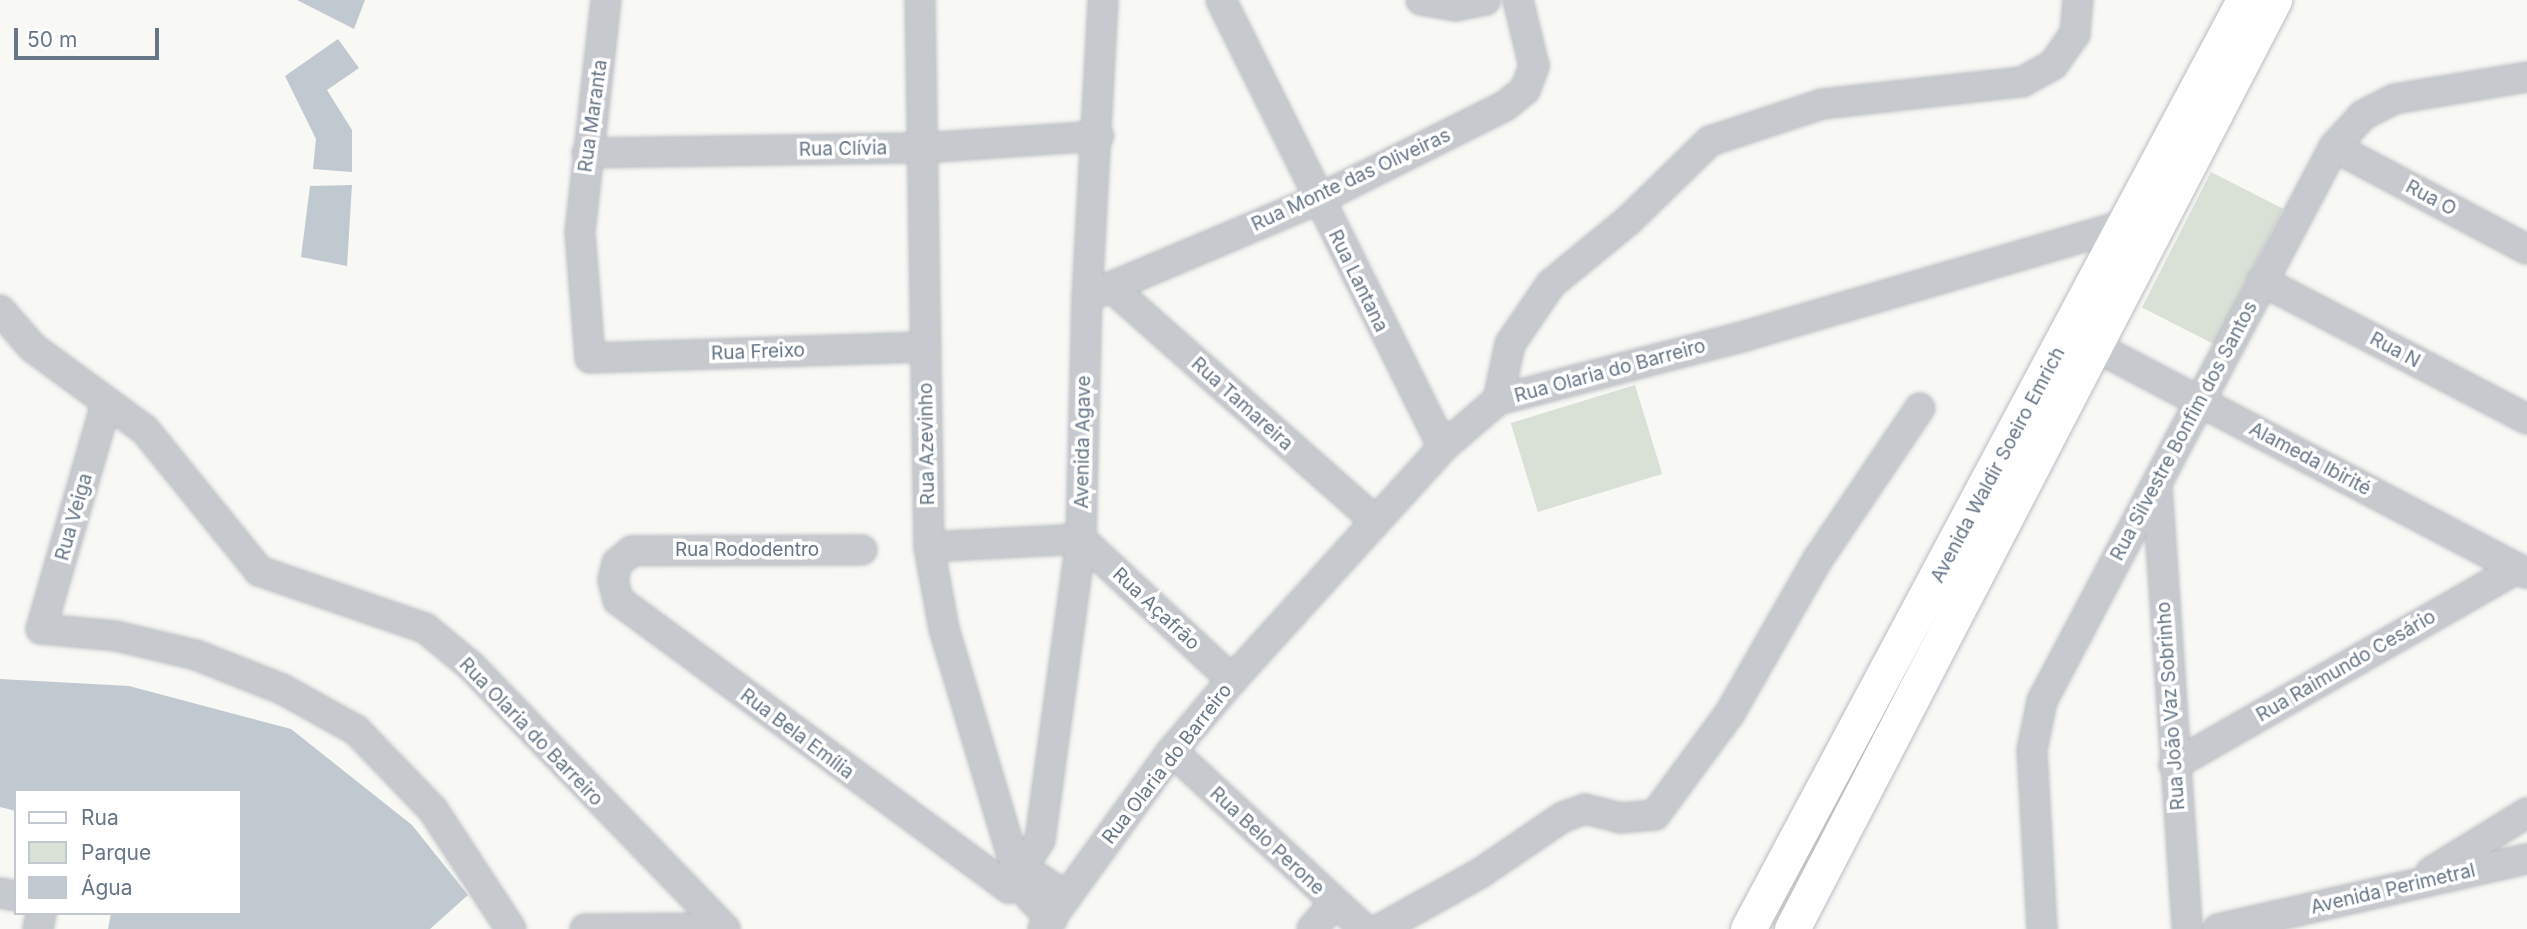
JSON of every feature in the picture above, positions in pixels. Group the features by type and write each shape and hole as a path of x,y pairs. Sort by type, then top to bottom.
{"main road":[{"name":"Avenida Waldir Soeiro Emrich","path":"1801,920 2094,346 2140,228 2244,0"},
{"name":"Avenida Waldir Soeiro Emrich","path":"1748,929 2140,228 2274,0"}],"street":[{"name":"Rua Maranta","path":"590,358 580,233 606,0"},
{"name":"Rua Azevinho","path":"920,0 929,547 944,629 1020,875"},
{"name":"Avenida Agave","path":"1020,875 1041,840 1081,539 1099,292 1099,136 1104,0"},
{"name":"Rua Lantana","path":"1221,0 1444,447"},
{"path":"1421,0 1455,6 1485,0"},
{"name":"Rua Monte das Oliveiras","path":"1099,292 1319,199 1505,106 1525,89 1534,66 1518,0"},
{"path":"1498,400 1510,344 1551,284 1629,220 1710,141 1822,104 2022,82 2053,65 2068,45 2075,34 2078,0"},
{"name":"Rua Silvestre Bonfim dos Santos","path":"2042,929 2032,750 2042,701 2334,147 2363,115 2394,99 2527,77"},
{"name":"Rua Clívia","path":"587,153 922,148 1099,136"},
{"name":"Rua O","path":"2334,147 2527,249"},
{"name":"Rua Olaria do Barreiro","path":"1054,915 1172,751 1232,680 1374,520 1444,447 1498,400 1745,336 2140,228"},
{"name":"Rua N","path":"2262,281 2527,419"},
{"name":"Rua Tamareira","path":"1099,292 1374,520"},
{"name":"Rua Olaria do Barreiro","path":"0,310 32,347 106,404 145,430 259,571 425,628 471,666 724,928"},
{"name":"Rua Freixo","path":"590,358 926,346"},
{"name":"Alameda Ibirité","path":"2094,346 2522,570"},
{"name":"Rua Veiga","path":"106,404 41,629 116,636 196,655 282,689 356,730 433,810 511,929"},
{"path":"1380,929 1479,874 1563,817 1585,809 1620,818 1655,815 1682,783 1730,713 1818,559 1920,408"},
{"name":"Rua João Vaz Sobrinho","path":"2157,483 2187,929"},
{"path":"929,547 1081,539"},
{"name":"Rua Açafrão","path":"1081,539 1232,680"},
{"name":"Rua Rododentro","path":"632,551 862,550"},
{"name":"Rua Bela Emília","path":"632,551 617,563 613,580 618,600 994,881 1009,888 1020,875"},
{"name":"Rua Raimundo Cesário","path":"2174,765 2522,570"},
{"name":"Rua Belo Perone","path":"1172,751 1363,929"},
{"path":"2411,884 2527,813"},
{"name":"Avenida Perimetral","path":"2218,929 2527,859"},
{"path":"1020,875 1040,879 1054,915"},
{"path":"1312,929 1334,904"},
{"path":"585,929 724,928"}],"green space":[{"path":"2211,172 2283,209 2214,344 2142,307"},
{"path":"1635,385 1662,474 1538,512 1511,423"}],"water":[{"path":"297,0 365,0 354,29"},
{"path":"338,39 359,68 327,90 352,130 352,172 313,169 316,139 285,76"},
{"path":"352,185 347,266 301,257 310,186"},
{"path":"0,679 129,686 291,729 412,825 468,895 430,929 108,929 111,915 242,915 242,789 14,789 14,810 0,807"}]}
